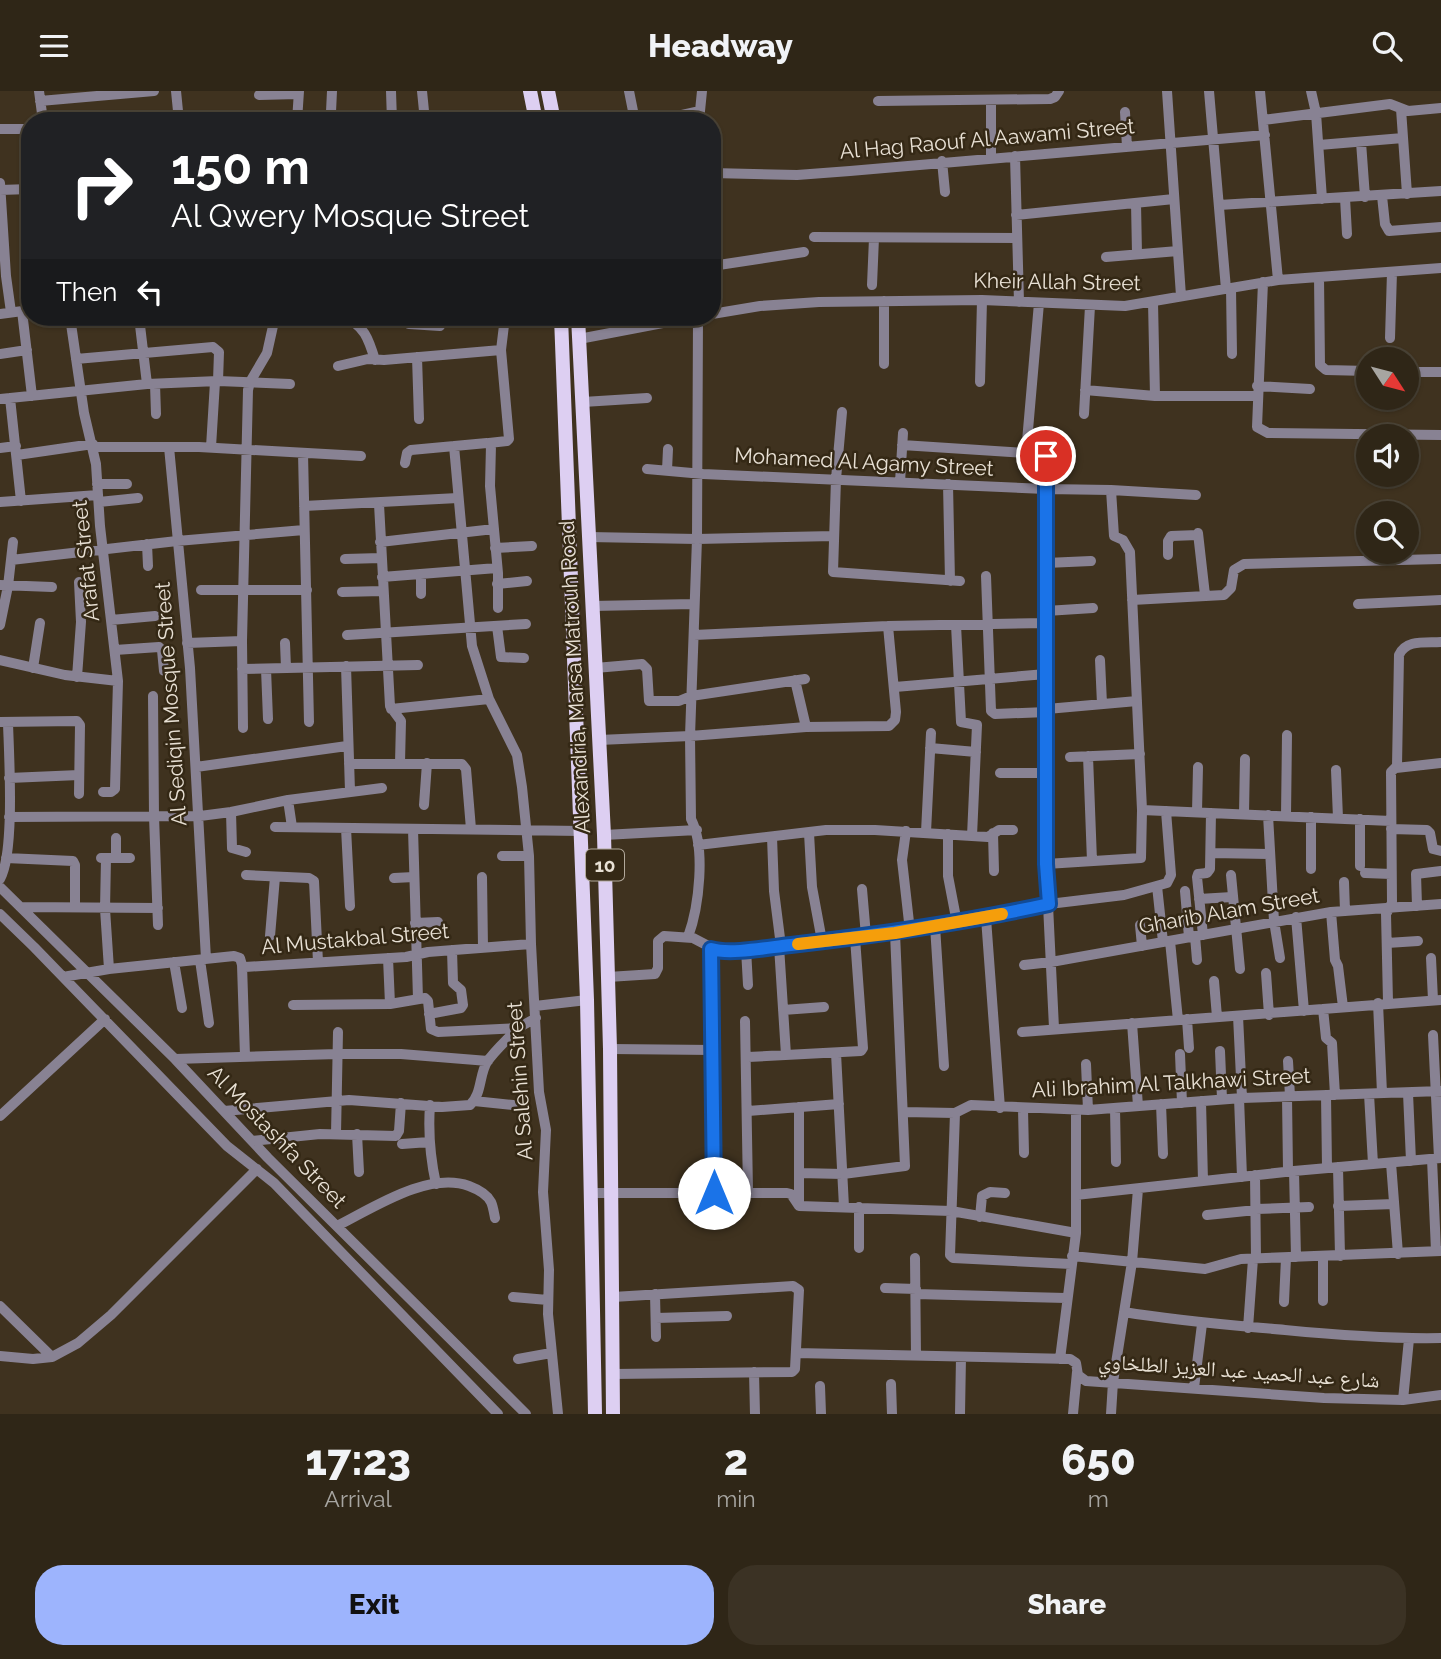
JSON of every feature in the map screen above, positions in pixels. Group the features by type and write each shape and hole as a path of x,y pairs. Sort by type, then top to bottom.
{"main road":[{"path":"530,91 534,112"},
{"path":"548,91 552,112"},
{"name":"Alexandria, Marsa Matrouh Road","path":"561,326 587,1000 595,1414"},
{"name":"Alexandria, Marsa Matrouh Road","path":"578,326 604,835 610,1049 613,1414"},
{"path":"591,1244 612,1243"}],"street":[{"path":"40,96 154,91"},
{"path":"176,91 178,112"},
{"path":"331,112 332,91"},
{"path":"391,91 391,112"},
{"path":"422,91 424,112"},
{"path":"629,91 633,112"},
{"path":"699,112 702,91"},
{"path":"1167,91 1181,296"},
{"path":"1209,91 1232,354"},
{"path":"1261,91 1278,280"},
{"path":"1311,91 1316,113 1322,199"},
{"path":"1395,91 1403,138 1407,194"},
{"path":"259,95 299,93 298,112"},
{"path":"878,101 929,96 991,100 1054,95"},
{"path":"991,100 991,158"},
{"path":"1263,120 1390,104 1408,111 1441,108"},
{"path":"1125,112 1127,146"},
{"path":"0,129 21,129"},
{"name":"Al Hag Raouf Al Aawami Street","path":"721,173 797,175 1265,135"},
{"path":"1319,145 1403,138"},
{"path":"1361,142 1364,197"},
{"path":"1015,156 1019,302"},
{"path":"942,161 944,191"},
{"path":"0,183 6,276 27,349 32,396"},
{"path":"0,190 21,189"},
{"path":"1219,205 1441,191"},
{"path":"1382,196 1385,225 1390,231 1441,227"},
{"path":"1345,198 1348,234"},
{"path":"1016,215 1174,199"},
{"path":"1136,203 1137,254"},
{"path":"814,237 1017,238"},
{"path":"872,285 874,238"},
{"path":"1105,257 1178,251"},
{"path":"721,265 804,252"},
{"name":"Kheir Allah Street","path":"721,312 760,306 819,302 982,300 1125,306 1278,280 1441,268"},
{"path":"1390,338 1392,272"},
{"path":"1319,277 1320,365 1328,370 1356,371"},
{"path":"1263,282 1257,427 1268,433 1441,435"},
{"path":"980,382 982,300"},
{"path":"884,301 884,364"},
{"path":"1153,302 1154,395"},
{"path":"1026,453 1039,303"},
{"path":"1084,414 1090,306"},
{"name":"Arafat Street","path":"71,326 93,446 118,681 116,789 103,792"},
{"path":"140,326 156,414"},
{"path":"243,728 244,534 250,382 267,353 273,326"},
{"path":"360,326 368,336 375,360"},
{"path":"405,463 407,453 411,450 507,442 509,439 501,350 504,326"},
{"path":"579,339 641,326"},
{"path":"688,937 698,904 697,830 691,819 690,736 698,473 696,326"},
{"path":"76,359 213,347 219,352 211,447"},
{"path":"0,354 27,349"},
{"path":"338,366 375,360 501,350"},
{"path":"417,357 419,419"},
{"path":"1419,372 1441,372"},
{"path":"21,501 17,450 5,399 151,384 216,381 290,384"},
{"path":"1085,390 1154,395 1310,389"},
{"path":"583,402 647,398"},
{"path":"842,412 836,479 834,572 955,581 948,484"},
{"path":"900,482 903,439 1041,453 1054,459 1046,489 1046,864 1054,1028"},
{"path":"489,443 492,447 490,486 498,608"},
{"name":"Al Salehin Street","path":"454,446 469,628 477,667 489,699 517,755 527,829 539,1093 546,1131 543,1192 549,1270 548,1300 558,1414"},
{"name":"Al Sediqin Mosque Street","path":"169,447 197,767 203,959 209,1023"},
{"path":"0,448 211,447 361,456"},
{"path":"667,470 668,449"},
{"path":"303,453 309,722"},
{"name":"Mohamed Al Agamy Street","path":"647,469 1196,495"},
{"path":"98,494 127,484"},
{"path":"1046,864 1141,858 1140,754 1130,552 1123,540 1114,536 1111,490"},
{"path":"0,502 98,494 138,498"},
{"path":"304,506 458,498"},
{"path":"379,504 384,633 391,709 401,721 400,763"},
{"path":"380,542 494,529"},
{"path":"11,560 244,534 304,530"},
{"path":"1168,555 1168,541 1171,536 1198,534 1205,595"},
{"path":"589,537 697,539 834,536"},
{"path":"0,625 4,585 13,542"},
{"path":"147,544 148,566"},
{"path":"495,548 532,546"},
{"path":"345,559 381,558"},
{"path":"1132,600 1226,594 1231,588 1234,570 1244,564 1441,558"},
{"path":"1046,563 1091,561"},
{"path":"382,577 497,568"},
{"path":"421,574 421,594"},
{"path":"986,576 990,710 993,713 1137,701"},
{"path":"497,584 527,581"},
{"path":"77,677 81,622 79,582"},
{"path":"4,585 52,587"},
{"path":"201,590 307,590"},
{"path":"342,592 382,591"},
{"path":"1358,604 1441,600"},
{"path":"592,606 694,604"},
{"path":"1046,611 1093,608"},
{"path":"111,620 155,616"},
{"path":"33,668 40,623"},
{"path":"694,635 888,626 1046,623"},
{"path":"347,635 526,624"},
{"path":"956,625 961,723 977,726 972,835"},
{"path":"497,626 501,657 524,658"},
{"path":"599,740 806,727 889,726 896,716 888,626"},
{"path":"187,643 242,641"},
{"path":"1396,768 1398,663 1402,649 1409,644 1441,642"},
{"path":"285,643 286,668"},
{"path":"115,650 159,647 162,650 164,671"},
{"path":"0,660 77,677 118,681"},
{"path":"1100,660 1102,704"},
{"path":"595,668 642,664 647,669 648,701 679,701 691,696 800,680 806,727"},
{"path":"242,669 418,665"},
{"path":"346,666 350,791"},
{"path":"265,669 268,719"},
{"path":"895,687 1046,674"},
{"path":"153,695 158,925"},
{"path":"391,709 489,699"},
{"path":"0,879 6,858 9,817 4,722 77,721 80,725 79,794"},
{"path":"926,832 931,733"},
{"path":"1286,816 1287,735"},
{"path":"197,767 348,746"},
{"path":"930,748 976,752"},
{"path":"1070,757 1140,754"},
{"path":"1088,757 1092,862"},
{"path":"1244,814 1245,759"},
{"path":"424,805 428,763"},
{"path":"349,764 457,763 466,769 471,829"},
{"path":"1382,1093 1386,914 1390,908 1391,874 1391,772 1396,768 1441,763"},
{"path":"1197,812 1198,767"},
{"path":"1336,769 1338,818"},
{"path":"1000,773 1047,773"},
{"path":"9,778 79,775"},
{"path":"9,817 200,815 382,788"},
{"path":"288,800 292,827"},
{"path":"1142,810 1360,819 1427,830 1433,849 1441,851"},
{"path":"608,977 655,974 658,968 659,939 664,936 700,940 718,951 780,946 895,933 1049,904 1124,895 1157,886 1167,883 1171,875 1166,811"},
{"path":"231,812 232,848 246,852"},
{"path":"1195,936 1199,899 1197,877 1200,873 1209,871 1211,813"},
{"path":"1268,815 1274,921 1280,958"},
{"path":"1311,817 1311,869"},
{"path":"1360,819 1362,870 1391,874"},
{"path":"275,827 581,831"},
{"path":"346,828 350,906"},
{"path":"413,829 418,999"},
{"path":"698,845 839,830 906,831 988,837 999,830 1013,829"},
{"path":"604,835 697,830"},
{"path":"906,831 902,860 910,930"},
{"path":"809,833 812,887 822,941"},
{"path":"993,833 994,871"},
{"path":"948,834 948,876 957,923"},
{"path":"772,837 786,1055"},
{"path":"109,969 105,909 107,858 116,838"},
{"path":"1211,853 1269,854"},
{"path":"502,856 529,856"},
{"path":"107,858 130,857"},
{"path":"6,858 75,862 75,907"},
{"path":"1417,906 1416,874 1441,871"},
{"path":"246,875 309,878 315,883 318,962"},
{"path":"1231,875 1234,929 1240,969"},
{"path":"270,936 275,877"},
{"path":"394,878 414,877"},
{"path":"482,877 483,948"},
{"path":"1344,882 1345,911"},
{"path":"1157,886 1182,1019 1182,1103"},
{"name":"Al Mostashfa Street","path":"0,887 526,1414"},
{"path":"748,1057 857,1052 863,1048 860,937 862,888"},
{"path":"1185,891 1195,936 1197,960"},
{"path":"1199,899 1232,897"},
{"name":"Gharib Alam Street","path":"1024,965 1296,917 1441,904"},
{"path":"21,907 158,908"},
{"path":"1331,912 1343,1007"},
{"name":"Al Mostashfa Street","path":"0,914 234,1153 279,1188 498,1414"},
{"path":"1296,917 1304,1011"},
{"path":"986,918 1000,1108"},
{"path":"415,923 438,922"},
{"path":"1140,925 1142,946"},
{"path":"935,926 944,1066"},
{"path":"799,1173 843,1174 905,1166 895,933"},
{"path":"1387,943 1418,941"},
{"name":"Al Mustakbal Street","path":"63,977 203,959 237,957 245,967 388,958 531,944"},
{"path":"711,949 714,1193"},
{"path":"746,949 748,985"},
{"path":"429,1014 461,1008 463,1005 461,990 453,983 452,950"},
{"path":"388,958 390,1004"},
{"path":"1022,1032 1437,1000 1431,958"},
{"path":"174,963 182,1008"},
{"path":"242,965 245,1056"},
{"path":"1266,974 1269,1015"},
{"path":"1214,981 1217,1017"},
{"path":"293,1005 390,1004 426,999 430,1025 434,1031 518,1028"},
{"path":"474,1101 488,1061 518,1028 536,1012 587,1000"},
{"path":"783,1010 824,1007"},
{"path":"1323,1009 1326,1038 1332,1043 1333,1168 1338,1206 1339,1256"},
{"path":"1238,1016 1241,1177"},
{"path":"0,1116 105,1019"},
{"path":"746,1021 748,1192"},
{"path":"1132,1023 1138,1106"},
{"path":"336,1134 338,1032"},
{"path":"956,1113 949,1250 953,1258 1132,1262 1205,1269 1254,1259 1438,1251 1438,1092 1433,1035"},
{"path":"610,1049 714,1050"},
{"path":"1220,1051 1222,1099"},
{"path":"836,1053 844,1207"},
{"path":"174,1059 401,1054 488,1061"},
{"path":"1284,1302 1295,1207 1291,1171 1288,1061"},
{"path":"1086,1065 1088,1110"},
{"path":"189,1106 205,1091"},
{"name":"Ali Ibrahim Al Talkhawi Street","path":"904,1112 956,1113 971,1105 1088,1110 1241,1098 1438,1092"},
{"path":"1408,1093 1411,1161"},
{"path":"1369,1094 1373,1164"},
{"path":"224,1111 337,1101 464,1106 474,1101 513,1105"},
{"path":"1201,1101 1203,1181"},
{"path":"252,1141 295,1135 396,1136 399,1131 401,1103"},
{"path":"748,1111 839,1104"},
{"path":"1161,1104 1163,1154"},
{"path":"430,1105 429,1142 436,1184"},
{"path":"799,1206 800,1107"},
{"path":"1115,1108 1116,1162"},
{"path":"1023,1109 1024,1153"},
{"path":"796,1353 1060,1359 1076,1233 1076,1110"},
{"path":"357,1134 359,1172"},
{"path":"402,1144 429,1142"},
{"path":"1076,1195 1437,1158"},
{"path":"1391,1163 1398,1254"},
{"path":"0,1356 23,1359 52,1357 78,1343 100,1325 257,1169"},
{"path":"1248,1328 1254,1259 1255,1175"},
{"path":"337,1226 395,1197 436,1184 461,1183 478,1190 491,1201 495,1218"},
{"path":"1111,1414 1132,1262 1138,1189"},
{"path":"980,1217 982,1195 989,1192 1005,1193"},
{"path":"590,1193 791,1193 799,1206"},
{"path":"1338,1206 1394,1204"},
{"path":"799,1206 951,1211 1076,1233"},
{"path":"859,1207 859,1248"},
{"path":"1207,1215 1309,1207"},
{"path":"1323,1256 1323,1301"},
{"path":"915,1258 916,1356"},
{"path":"359,1273 372,1260"},
{"path":"613,1297 793,1286 799,1290 793,1371 613,1374"},
{"path":"885,1288 916,1292 1066,1298"},
{"path":"655,1294 656,1337"},
{"path":"513,1297 548,1300"},
{"path":"0,1306 52,1357"},
{"path":"1124,1312 1248,1328 1358,1337 1441,1338"},
{"path":"656,1318 727,1316"},
{"path":"1194,1388 1202,1324"},
{"path":"1403,1400 1409,1339"},
{"path":"518,1359 551,1353"},
{"path":"960,1414 961,1357"},
{"name":"شارع عبد الحميد عبد العزيز الطلخاوي","path":"1060,1359 1075,1361 1077,1372 1083,1380 1324,1398 1403,1400 1441,1395"},
{"path":"754,1372 755,1414"},
{"path":"1073,1414 1077,1372"},
{"path":"891,1384 892,1414"},
{"path":"820,1386 821,1414"}],"slow traffic":[{"path":"798,944 895,933 1002,914"}],"route":[{"path":"714,1193 711,949 718,951 762,948 895,933 1049,904 1046,864 1046,456"}]}
